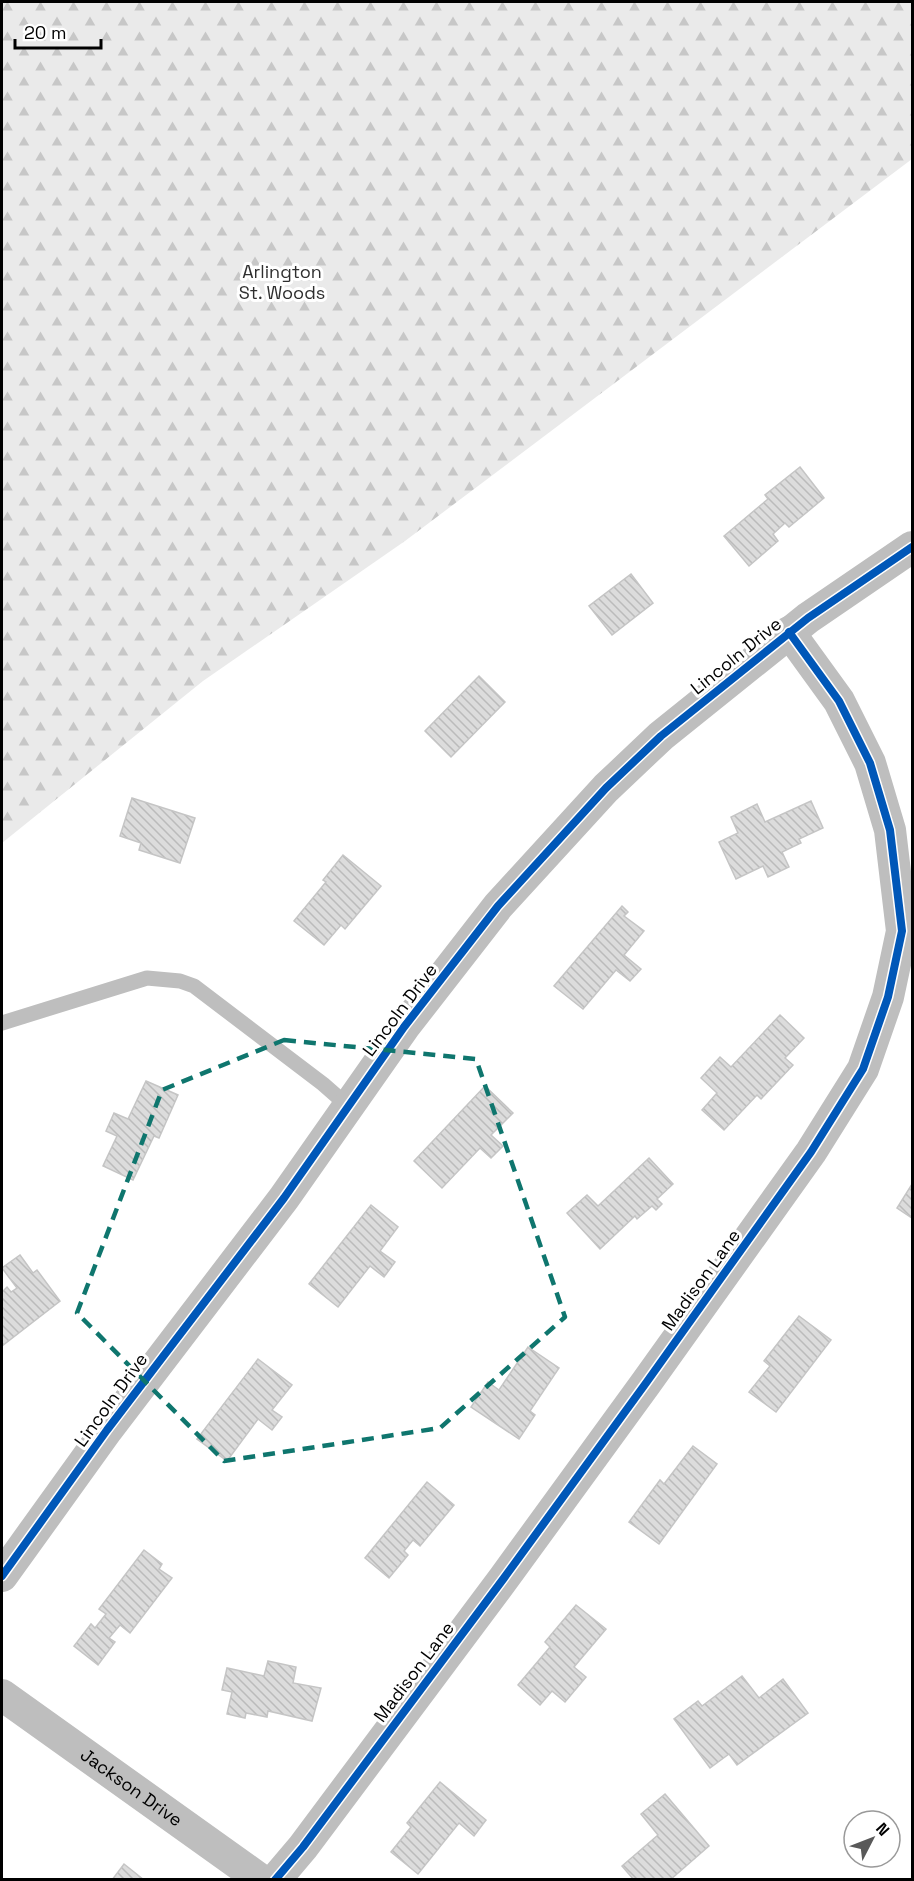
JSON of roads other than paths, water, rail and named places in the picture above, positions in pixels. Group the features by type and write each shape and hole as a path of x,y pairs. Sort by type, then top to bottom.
{"street":[{"name":"Lincoln Drive","path":"2,1576 107,1430 284,1198 404,1027 498,906 606,788 661,735 789,632 912,547"},
{"name":"Madison Lane","path":"275,1880 303,1847 504,1578 646,1383 811,1152 863,1069 888,997 902,931 890,831 870,763 839,701 789,632"},
{"name":"Jackson Drive","path":"2,1695 261,1880"}],"lane":[{"path":"2,1023 147,978 180,981 194,986 323,1084 348,1106"}],"park label":[{"name":"Arlington St. Woods","path":"282,282"}]}
